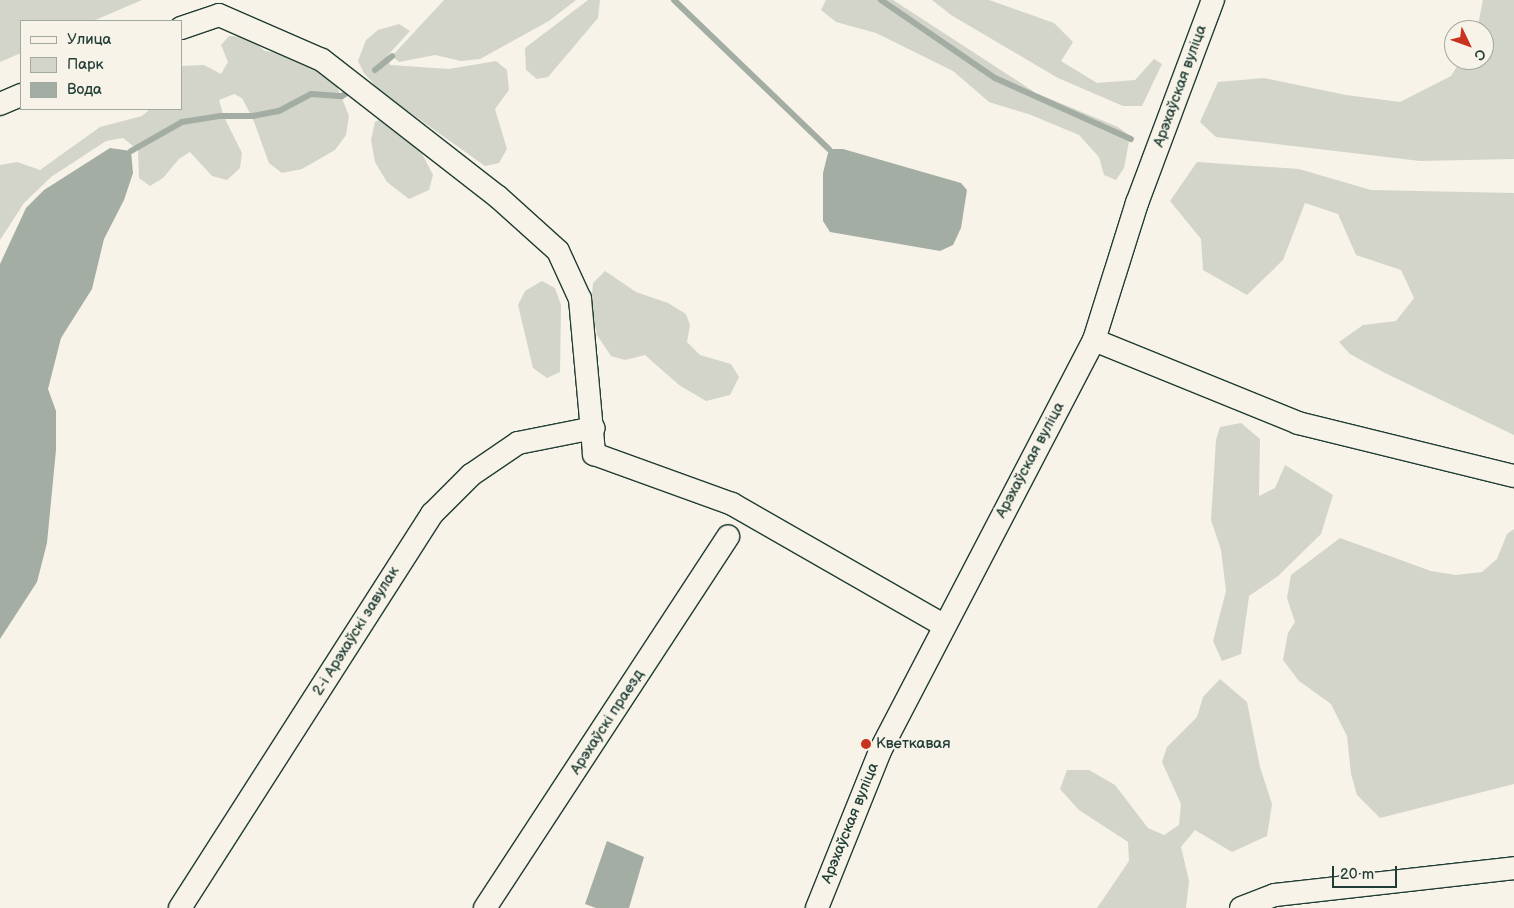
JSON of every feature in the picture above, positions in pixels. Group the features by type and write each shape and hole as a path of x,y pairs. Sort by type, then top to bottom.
{"street":[{"name":"Арэхаўская вуліца","path":"817,908 859,796 943,625 1094,340 1137,203 1213,0"},
{"path":"182,28 219,15 322,60 497,196 558,251 580,299 594,428 594,454 732,504 943,625"},
{"path":"0,104 20,95"},
{"path":"1094,340 1298,423 1514,476"},
{"name":"2-і Арэхаўскі завулак","path":"180,908 432,514 471,475 518,444 594,428"},
{"name":"Арэхаўскі праезд","path":"485,908 728,536"},
{"path":"1241,908 1275,896 1514,868"}],"green space":[{"path":"0,0 142,0 95,20 20,20 20,53 0,62"},
{"path":"444,0 576,0 549,21 480,59 461,61 435,55 399,62 392,56"},
{"path":"588,0 600,0 598,18 548,77 537,79 526,70 525,48"},
{"path":"826,0 893,0 1036,93 1118,127 1130,136 1124,168 1116,180 1104,175 1099,157 1079,135 1031,115 989,102 953,71 876,33 836,22 821,10"},
{"path":"932,0 989,0 1054,23 1073,42 1061,61 1097,83 1135,80 1154,59 1162,64 1142,106 1123,106 1058,78 951,15"},
{"path":"1483,0 1514,0 1514,159 1420,161 1216,137 1200,122 1218,82 1264,78 1346,95 1400,102 1451,76 1455,70 1494,70 1494,20 1479,20"},
{"path":"399,24 410,31 387,56 390,65 449,69 496,61 507,70 509,90 495,109 507,149 499,163 485,166 381,92 364,73 358,61 366,40 378,30"},
{"path":"229,36 248,37 265,51 305,57 332,74 349,116 346,135 335,150 302,169 282,173 269,163 253,119 242,98 234,94 219,100 224,117 242,153 240,168 227,180 212,176 190,152 179,159 163,178 150,186 139,178 138,150 123,138 106,141 51,177 24,203 0,240 0,165 17,162 40,170 100,127 142,116 149,110 182,110 182,66 204,65 221,74 228,62 221,45"},
{"path":"385,117 416,142 433,175 429,190 409,199 387,182 375,162 371,140 375,122"},
{"path":"1197,162 1299,169 1371,190 1514,193 1514,435 1385,373 1350,354 1339,342 1363,325 1396,321 1414,298 1401,270 1356,255 1338,214 1305,203 1283,260 1247,295 1203,270 1201,239 1170,201"},
{"path":"605,271 636,292 668,303 686,314 690,325 687,342 700,355 731,364 739,377 730,395 706,401 679,385 645,355 625,360 611,356 597,335 591,306 593,283"},
{"path":"542,281 555,288 561,305 560,372 547,378 533,368 518,305 525,291"},
{"path":"1241,423 1260,439 1259,496 1275,488 1285,465 1333,495 1321,534 1278,576 1249,596 1241,654 1222,661 1213,641 1226,591 1221,550 1211,520 1216,440 1220,427"},
{"path":"1514,529 1514,784 1380,818 1357,795 1351,774 1347,736 1331,704 1299,681 1283,660 1288,633 1295,622 1287,598 1291,575 1340,538 1431,571 1456,575 1482,572 1497,559 1507,534"},
{"path":"1220,679 1247,702 1260,767 1272,804 1267,836 1232,852 1195,830 1181,847 1189,881 1186,908 1097,908 1129,861 1128,842 1079,810 1060,789 1067,770 1089,770 1115,785 1148,828 1164,835 1179,825 1181,804 1162,762 1167,747 1197,717 1203,697"}],"water":[{"path":"110,148 131,151 133,173 124,200 104,239 92,289 61,338 48,389 56,411 56,450 47,543 37,582 0,639 0,264 26,208 44,190"},
{"path":"829,149 843,149 961,183 967,190 961,228 953,245 940,251 830,232 823,221 823,173"},
{"path":"607,841 644,857 629,908 596,908 585,904"}],"waterway":[{"path":"674,0 829,149"},
{"path":"881,0 995,78 1131,139"},
{"path":"375,70 392,56"},
{"path":"131,151 182,122 221,116 253,116 279,111 311,94 342,96 353,89"}],"place":[{"name":"Кветкавая","path":"866,744"}]}
